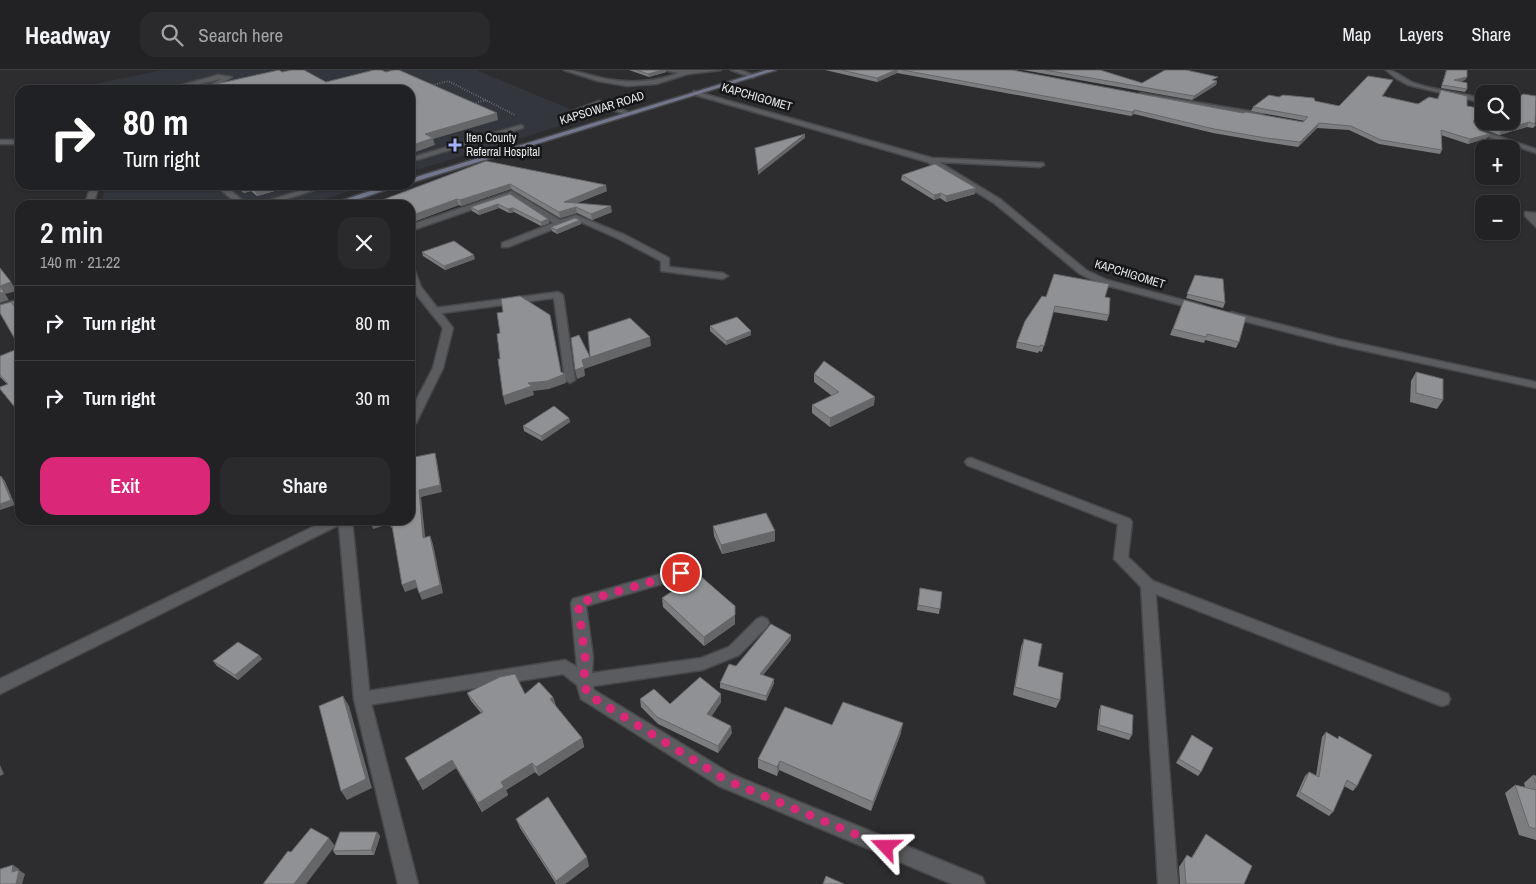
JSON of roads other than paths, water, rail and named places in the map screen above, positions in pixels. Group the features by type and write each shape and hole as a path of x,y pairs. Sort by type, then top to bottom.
{"main road":[{"name":"KAPSOWAR ROAD","path":"415,178 694,92 774,70"},
{"path":"358,200 383,190"},
{"path":"0,308 15,304"}],"street":[{"path":"567,70 598,80 632,85 661,82 687,72"},
{"path":"666,70 687,72 718,70"},
{"path":"734,70 753,76"},
{"path":"1390,70 1404,80 1420,87 1475,99"},
{"path":"187,85 218,77 228,77 213,85"},
{"name":"KAPCHIGOMET","path":"694,92 930,160 997,201 1073,266 1094,278 1206,308"},
{"path":"1135,94 1267,116"},
{"path":"576,111 599,103 626,113"},
{"path":"415,159 521,127"},
{"path":"1479,130 1536,151"},
{"path":"0,142 15,142"},
{"path":"930,160 1040,165"},
{"path":"225,190 238,200"},
{"path":"276,200 309,190"},
{"path":"415,226 512,193 559,223"},
{"path":"1536,215 1528,214 1536,224"},
{"path":"505,245 576,216 666,260 664,269 723,276"},
{"path":"415,285 448,328 438,368 415,413"},
{"path":"435,312 558,295 570,380"},
{"path":"1225,313 1338,342 1536,385"},
{"path":"971,462 1125,522 1121,559 1148,585 1442,700"},
{"path":"0,687 328,525"},
{"path":"345,525 362,699 408,884"},
{"path":"681,573 578,603 585,657 584,681 587,694 726,780 975,884"},
{"path":"1148,585 1168,884"},
{"path":"362,699 565,668 584,681 702,664 734,651 762,623"}],"place":[{"name":"Iten County Referral Hospital","path":"455,145"}]}
